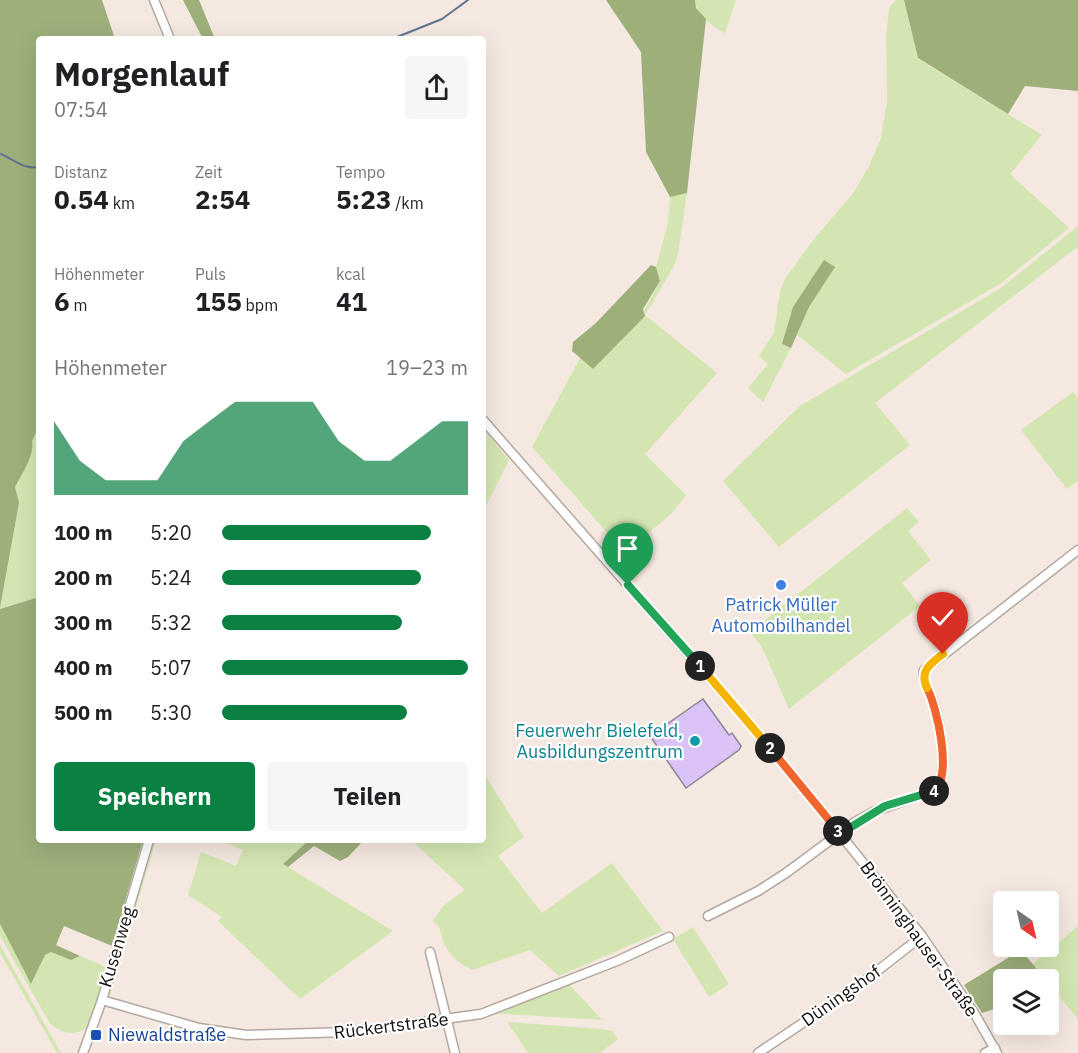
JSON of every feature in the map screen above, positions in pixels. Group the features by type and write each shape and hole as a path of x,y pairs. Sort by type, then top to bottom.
{"street":[{"path":"154,0 169,36"},
{"name":"Brönninghauser Straße","path":"486,423 762,738 922,936 976,1016 996,1051"},
{"path":"708,916 777,879 840,834 885,806 937,789 942,771 941,746 936,712 923,677 924,670 1078,550"},
{"name":"Kusenweg","path":"83,1053 102,1000 147,843"},
{"name":"Düningshof","path":"758,1053 858,986 922,936"},
{"name":"Rückertstraße","path":"102,1000 199,1028 246,1035 349,1032 448,1020 485,1013 617,961 669,937"},
{"path":"430,952 455,1053"},
{"path":"986,1053 996,1051"}],"green space":[{"path":"0,0 102,0 114,36 36,36 36,433 32,441 30,459 15,487 19,503 0,608"},
{"path":"183,0 199,0 214,36 201,36"},
{"path":"606,0 695,0 696,8 706,19 687,193 670,197 646,152 641,52"},
{"path":"695,0 736,0 725,33 702,15"},
{"path":"896,0 904,0 918,59 1042,135 1010,174 1069,228 1000,284 846,374 797,335 809,307 834,268 783,344 791,348 763,402 748,388 768,364 759,356 774,332 780,291 784,281 810,244 854,192 881,138 887,101 886,36 889,8"},
{"path":"904,0 1078,0 1078,91 1025,86 1008,114 918,58"},
{"path":"687,193 678,254 674,266 645,315 717,373 645,454 686,495 672,513 625,553 532,447 580,358 593,369 643,313 660,281 656,267 668,223 670,197"},
{"path":"1078,226 1078,249 1076,248 875,403 910,445 779,547 723,481 800,406 1001,288"},
{"path":"824,260 835,267 809,307 791,348 782,344 793,307"},
{"path":"651,265 656,267 660,281 643,309 645,316 593,369 572,351 573,342 596,323"},
{"path":"1073,392 1078,397 1078,481 1067,489 1021,430"},
{"path":"36,433 36,598 0,609 19,503 14,487 27,464"},
{"path":"486,433 509,460 486,506"},
{"path":"907,508 919,522 908,531 931,560 902,583 920,606 789,709 762,647 750,632"},
{"path":"36,598 36,843 142,843 112,946 64,926 56,945 80,956 71,960 51,952 45,955 31,984 0,924 0,609"},
{"path":"486,777 524,837 498,856 542,913 612,863 663,931 559,976 530,950 472,970 448,951 440,930 433,921 443,906 465,890 414,843 486,843"},
{"path":"151,843 155,843 110,996 107,993"},
{"path":"226,843 306,843 283,864 393,931 300,999 218,921 222,917 188,895 201,852 236,866 243,850"},
{"path":"306,843 361,843 348,857 340,861 314,846 288,867 283,864"},
{"path":"0,924 31,984 45,955 51,951 71,960 80,956 106,967 107,970 88,1027 78,1032 68,1033 49,1022 0,936"},
{"path":"1078,926 1078,1019 1059,996 1059,969 1036,969 1032,965 1041,957 1059,957 1059,942"},
{"path":"693,927 729,984 709,997 673,939"},
{"path":"0,945 61,1053 57,1053 0,953"},
{"path":"1010,957 1027,957 1037,969 993,969 993,1009 982,1013 964,985"},
{"path":"569,984 602,1020 490,1013"},
{"path":"507,1022 602,1029 612,1031 618,1039 600,1053 528,1053"}],"building":[{"name":"Feuerwehr Bielefeld, Ausbildungszentrum","path":"703,699 729,735 732,733 741,746 739,750 686,788 650,736"}],"waterway":[{"path":"400,36 442,19 468,0"},
{"path":"1,154 24,166 36,168"}],"place":[{"name":"Patrick Müller Automobilhandel","path":"781,585"},
{"name":"Feuerwehr Bielefeld, Ausbildungszentrum","path":"695,741"},
{"name":"Niewaldstraße","path":"96,1035"}],"route":[{"path":"628,585 762,738 840,834 873,812 896,802 933,792 940,784 942,771 939,725 932,698 923,677 924,670 943,654"}]}
